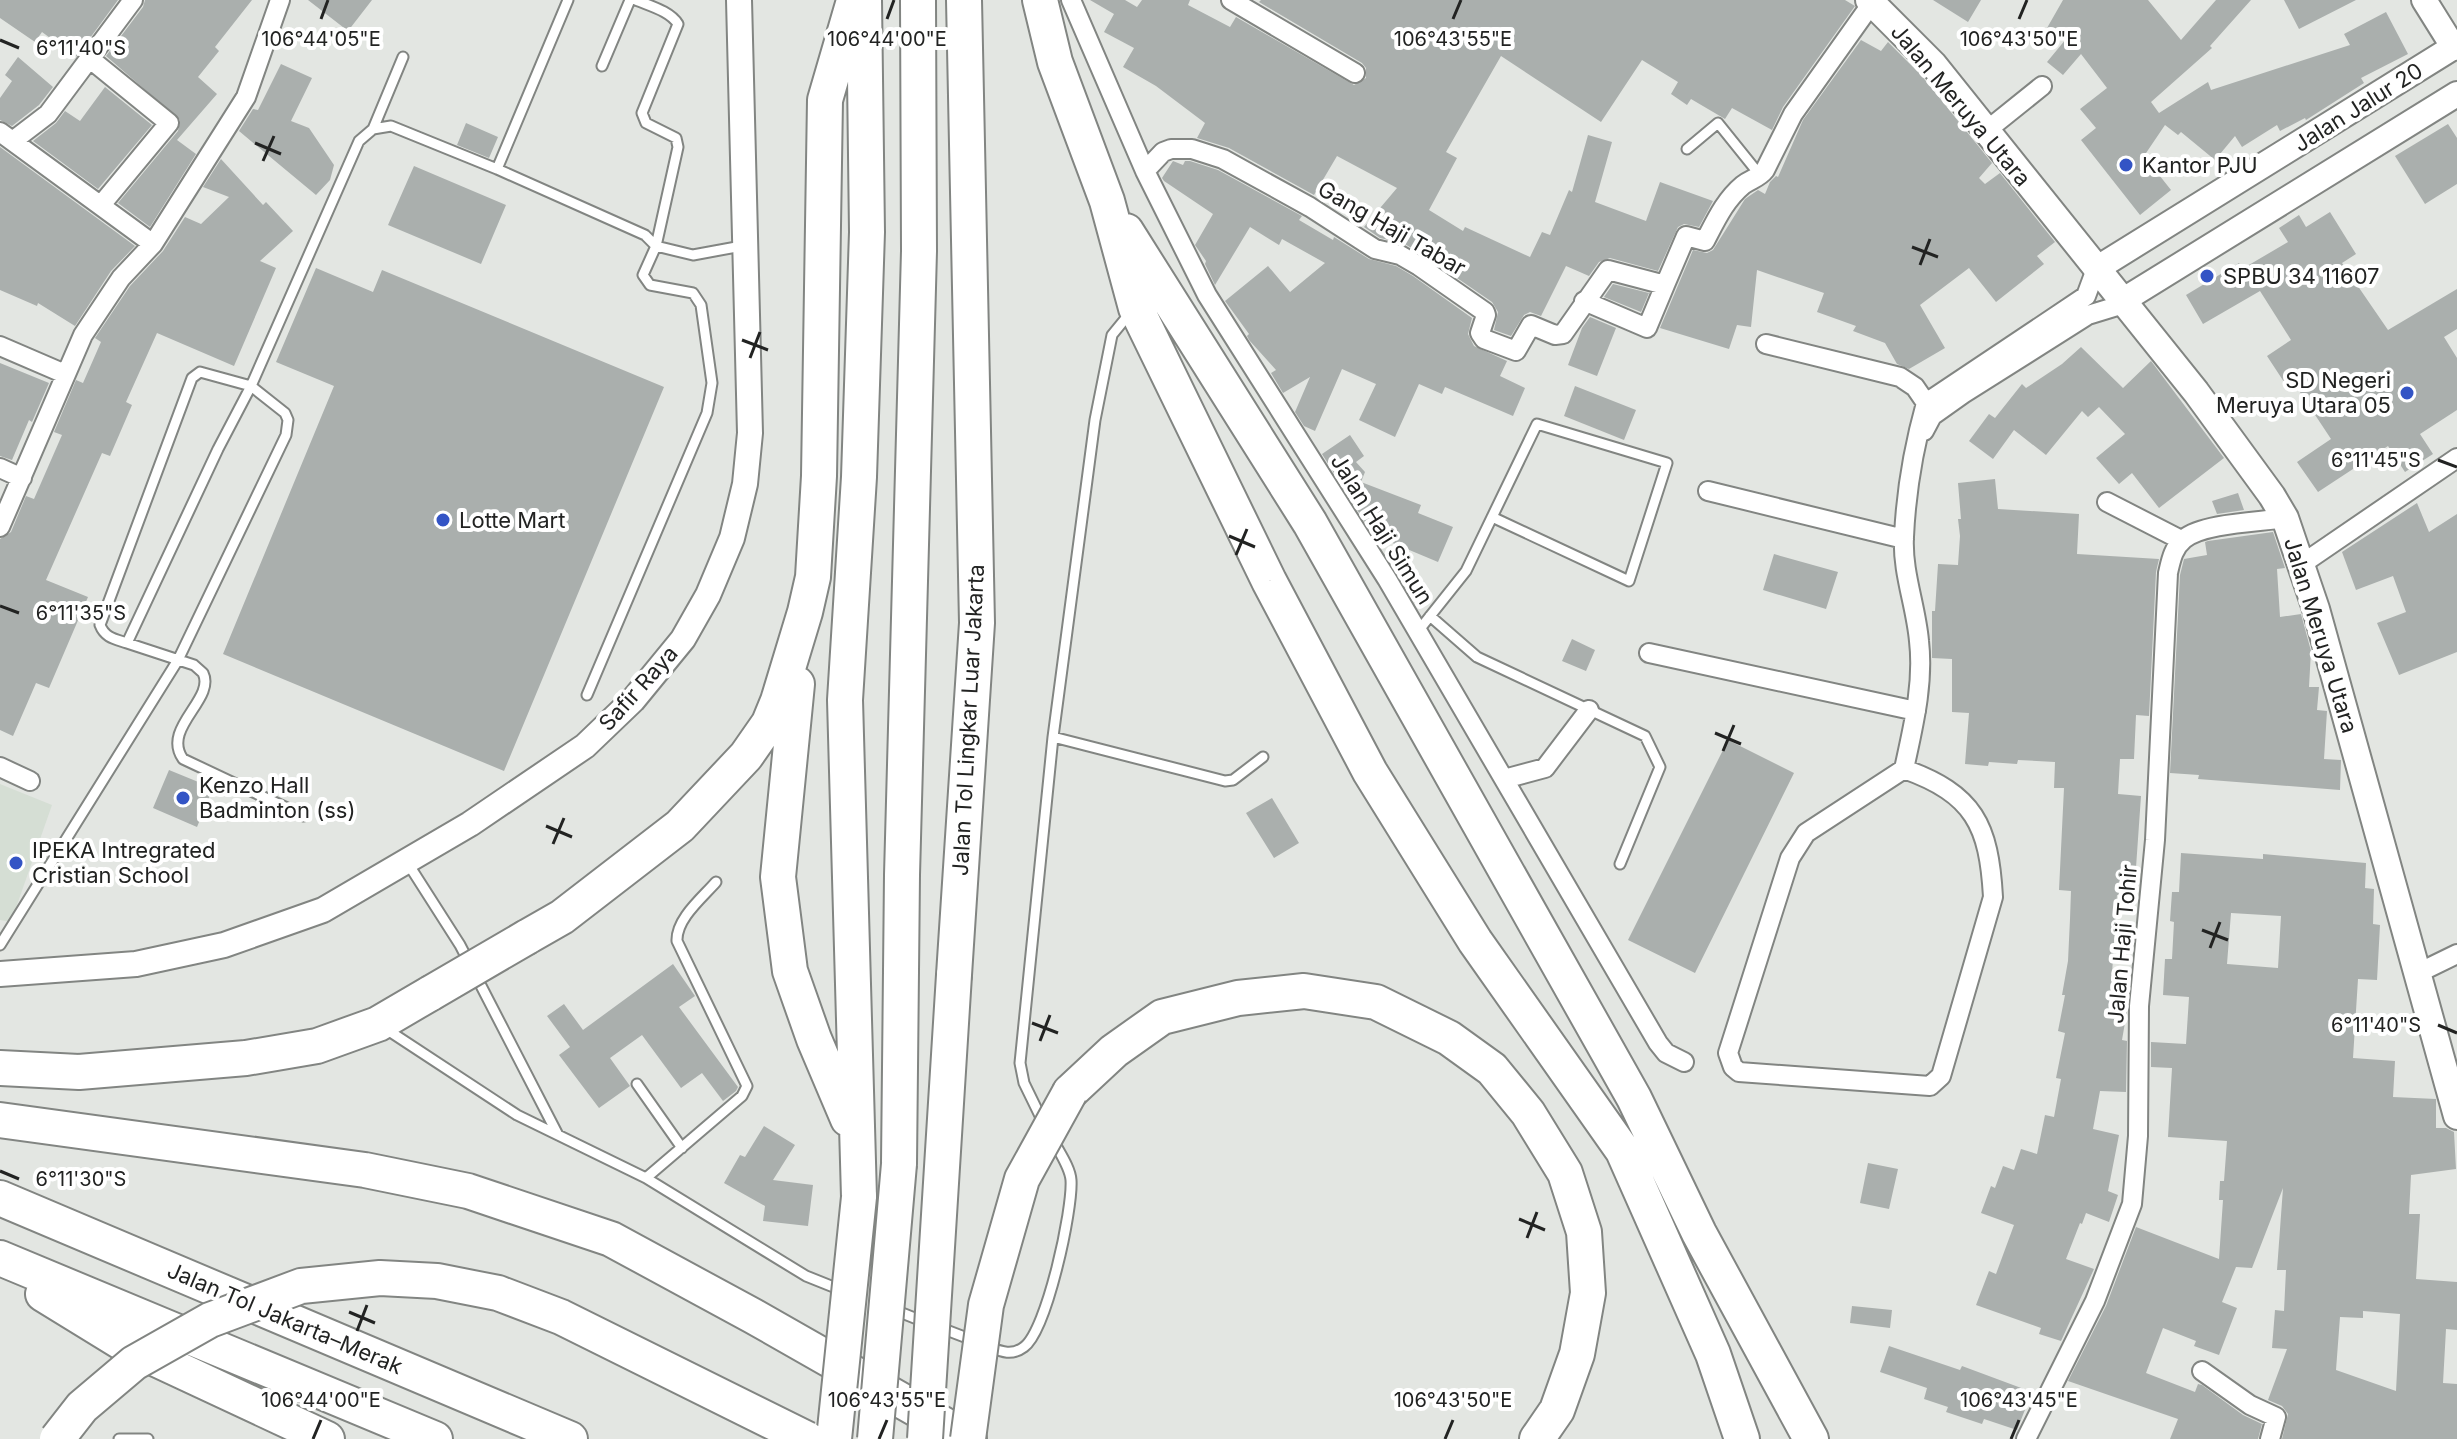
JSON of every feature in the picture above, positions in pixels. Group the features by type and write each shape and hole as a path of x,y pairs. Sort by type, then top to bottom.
{"highway":[{"path":"0,1068 79,1072 246,1058 317,1046 378,1024 562,917 680,826 746,756 769,723 778,701 813,577 819,476 825,100 854,0"},
{"path":"834,1439 859,1197 845,700 859,477 867,232 864,0"},
{"path":"875,1439 899,1164 902,875 919,267 918,0"},
{"name":"Jalan Tol Lingkar Luar Jakarta","path":"925,1439 977,623 964,0"},
{"path":"1040,0 1055,62 1107,201 1136,308 1269,581 1370,772 1475,941 1623,1151 1713,1354 1742,1439"},
{"path":"1107,201 1310,523 1634,1098 1699,1233 1811,1439"},
{"path":"805,612 778,877 790,971 857,1143"},
{"path":"0,1120 365,1170 468,1191 611,1239 969,1439 986,1305 1022,1179 1070,1092 1114,1051 1162,1017 1238,998 1304,991 1376,1002 1449,1038 1492,1069 1528,1113 1565,1173 1584,1232 1588,1293 1577,1354 1557,1410 1537,1439"},
{"name":"Jalan Tol Jakarta–Merak","path":"0,1198 570,1439"},
{"path":"0,1258 435,1439"},
{"path":"0,1268 126,1345 327,1439"},
{"path":"57,1439 82,1407 134,1363 210,1320 301,1286 380,1278 437,1281 498,1293 561,1317 807,1439"}],"main road":[{"name":"Jalan Meruya Utara","path":"1871,1 1933,64 2196,392 2285,518 2302,564 2457,1116"}],"street":[{"path":"133,0 48,114 7,136 153,244"},
{"path":"0,527 83,335 121,278 153,244 246,97 280,0"},
{"name":"Safir Raya","path":"0,974 136,964 224,945 323,910 470,824 585,746 633,700 683,639 708,595 732,538 745,484 750,433 739,0"},
{"name":"Jalan Haji Simun","path":"1071,0 1145,171 1207,295 1387,579 1658,1043 1666,1053 1684,1062"},
{"path":"1231,0 1355,73"},
{"path":"2424,0 2456,49"},
{"path":"1584,301 1647,328 1686,236 1708,243 1721,210 1746,183 1760,177 1793,114 1871,1"},
{"name":"Jalan Jalur 20","path":"2096,269 2456,49"},
{"path":"89,58 169,123 101,205"},
{"path":"1986,131 2042,86"},
{"name":"Jalan Jalur 20","path":"2123,302 2457,94"},
{"name":"Gang Haji Tabar","path":"1145,171 1163,152 1171,149 1192,149 1223,159 1310,207 1375,249 1400,255 1419,266 1485,312 1480,333 1512,351 1519,349 1531,325 1555,335 1563,334 1608,270 1665,285"},
{"path":"1904,769 1947,788 1970,809 1987,848 1992,882 1993,897 1940,1079 1930,1086 1743,1074 1737,1071 1728,1053 1790,858 1806,833 1904,769 1916,711 1920,642 1904,539 1913,449 1926,403 2086,296 2096,269"},
{"path":"2086,296 2123,302"},
{"path":"1915,561 1909,533 1920,438 1932,416 2088,315 2123,302"},
{"path":"1766,344 1900,377 1915,387 1926,403"},
{"path":"0,346 65,374"},
{"path":"2302,564 2457,458"},
{"path":"0,468 22,478"},
{"path":"1708,491 1904,539"},
{"path":"2107,502 2181,540 2208,530 2285,518"},
{"name":"Jalan Haji Tohir","path":"2026,1439 2095,1301 2132,1204 2138,1136 2139,1006 2155,840 2168,573 2172,554 2181,540"},
{"path":"1649,653 1916,711"},
{"path":"1504,779 1545,768 1589,710"},
{"path":"0,767 30,781"},
{"path":"2416,974 2457,954"},
{"path":"2202,1371 2250,1405 2276,1417 2270,1439"}],"lane":[{"path":"497,169 568,0"},
{"path":"587,695 710,403 712,383 701,305 691,293 650,285 643,275 656,246 678,147 676,138 646,123 642,113 678,24 665,12 633,0 602,66"},
{"path":"127,643 251,386 359,141 373,129 403,57"},
{"path":"1687,149 1718,123 1755,169 1765,170"},
{"path":"373,129 391,126 497,169 645,235 656,246 693,255 745,245"},
{"path":"876,1303 1009,1353 1027,1345 1048,1302 1063,1241 1071,1181 1024,1083 1020,1063 1053,737 1095,420 1115,328 1136,308"},
{"path":"0,945 178,660 286,435 288,420 285,413 251,386 200,372 192,378 100,625 108,637 178,660 199,669 206,679 180,732 180,755 304,816"},
{"path":"1416,630 1466,571 1492,517 1537,424 1667,463 1629,581 1492,517"},
{"path":"1430,616 1477,657 1645,736 1660,767 1620,864"},
{"path":"1053,737 1225,781 1233,780 1263,757"},
{"path":"407,861 460,945 558,1135"},
{"path":"646,1178 742,1096 748,1083 677,941 677,932 686,917 716,882"},
{"path":"378,1024 517,1115 646,1178 806,1276 862,1298"},
{"path":"637,1084 682,1148"},
{"path":"119,1439 148,1439"}],"shaded area":[{"name":"IPEKA Intregrated Cristian School","path":"0,784 52,805 11,922 0,920"}],"building":[{"path":"0,0 118,0 76,57 42,32 35,42 0,18"},
{"path":"145,0 252,0 215,47 219,51 198,77 217,94 177,140 196,154 150,227 118,203 178,131 180,120 106,56"},
{"path":"308,0 372,0 348,31"},
{"path":"1090,0 1125,0 1137,7 1142,0 1190,0 1188,5 1230,27 1236,17 1354,85 1366,78 1366,68 1362,63 1259,2 1845,0 1855,6 1783,107 1772,130 1732,108 1725,119 1691,99 1687,105 1671,94 1678,82 1642,60 1601,122 1501,56 1446,152 1457,158 1429,210 1463,231 1465,227 1530,257 1542,232 1550,235 1569,190 1572,192 1588,135 1612,142 1595,202 1646,221 1660,182 1713,201 1699,227 1684,224 1678,227 1658,271 1610,258 1599,262 1589,276 1566,266 1541,316 1530,312 1524,315 1511,336 1494,330 1498,312 1492,302 1403,243 1380,238 1364,227 1397,188 1337,156 1314,195 1229,148 1197,138 1205,123 1156,86 1123,67 1134,48 1104,32 1114,14"},
{"path":"1933,0 1981,0 1968,22"},
{"path":"2063,0 2148,0 2181,40 2216,0 2251,0 2210,46 2212,48 2151,102 2159,113 2208,82 2211,90 2350,45 2344,34 2386,12 2408,54 2361,78 2364,83 2306,120 2280,131 2277,125 2242,147 2235,136 2215,160 2181,132 2178,135 2165,125 2144,156 2171,190 2140,215 2081,140 2096,128 2080,109 2107,88 2081,54 2063,75 2047,62 2066,39 2047,28"},
{"path":"2284,0 2356,0 2299,29"},
{"path":"1861,40 1881,51 1888,42 1921,75 1992,163 1979,178 1985,184 2000,173 2055,242 2037,256 2044,264 1996,302 1969,268 1920,305 1945,348 1909,369 1897,364 1885,343 1853,331 1856,326 1817,312 1824,293 1757,270 1751,327 1737,325 1729,349 1660,328 1693,250 1707,253 1713,250 1745,199 1758,190 1765,194 1770,182 1778,177 1803,120"},
{"path":"18,57 53,87 39,105 12,126 0,120 0,98 12,81 5,75"},
{"path":"281,64 312,78 291,121 309,128 334,165 330,180 316,195 239,131 253,109 258,110"},
{"path":"105,87 152,125 98,189 33,141 56,123 65,111 80,121"},
{"path":"466,123 498,137 489,158 457,145"},
{"path":"2448,124 2457,138 2457,184 2425,204 2395,156"},
{"path":"0,147 135,246 111,271 75,326 38,303 37,306 0,290"},
{"path":"221,159 263,205 266,202 293,231 260,261 276,268 234,366 157,333 126,402 132,405 110,456 102,453 46,580 88,597 49,688 36,683 13,736 0,730 0,539 11,532 26,496 34,499 62,435 54,432 76,380 83,383 101,342 95,338 130,286 163,251 185,217 201,224 229,197 203,187"},
{"path":"1173,161 1183,165 1185,161 1190,161 1218,170 1302,216 1299,220 1333,240 1334,237 1369,259 1396,266 1472,318 1468,334 1474,346 1507,361 1500,376 1525,388 1513,416 1445,387 1442,394 1419,384 1395,437 1359,420 1376,384 1342,369 1315,431 1304,426 1295,412 1310,377 1283,393 1271,373 1276,370 1249,340 1249,334 1225,301 1268,266 1290,292 1325,263 1282,239 1279,245 1250,227 1215,285 1206,261 1195,245 1213,214 1164,181 1162,178"},
{"path":"414,166 506,205 481,264 388,225"},
{"path":"2330,212 2356,254 2342,263 2388,330 2457,289 2457,329 2444,337 2457,358 2457,410 2420,434 2433,454 2405,472 2388,446 2318,492 2297,462 2331,439 2292,380 2286,385 2267,356 2291,340 2260,291 2203,324 2186,295 2239,263 2242,269 2288,242 2279,228 2299,215 2306,227"},
{"name":"Lotte Mart","path":"316,268 373,292 382,270 664,387 504,771 223,654 334,386 276,362"},
{"path":"1613,284 1649,293 1641,312 1604,297"},
{"path":"1590,317 1616,328 1597,376 1568,365 1582,328"},
{"path":"2081,347 2123,388 2151,361 2224,458 2159,508 2132,473 2119,484 2096,458 2125,434 2099,407 2088,417 2082,411 2046,455 2014,430 1993,459 1969,441 1989,414 1995,418 2022,384 2026,388"},
{"path":"0,363 49,383 12,460 0,456"},
{"path":"1575,386 1636,410 1624,440 1564,416"},
{"path":"1350,435 1364,456 1356,462 1365,472 1361,482 1421,505 1418,513 1453,527 1438,562 1383,539 1385,534 1368,527 1322,454"},
{"path":"1995,479 1998,509 2079,514 2077,554 2159,559 2149,716 2136,715 2134,759 2120,759 2118,794 2141,796 2134,896 2117,895 2112,974 2118,975 2112,1008 2127,1011 2122,1040 2127,1041 2126,1092 2100,1091 2093,1129 2119,1135 2108,1191 2118,1195 2109,1222 2086,1213 2080,1223 2066,1259 2094,1269 2061,1341 2039,1334 2041,1328 1976,1305 1989,1271 1996,1274 2014,1225 1981,1213 1991,1186 1995,1188 2003,1166 2014,1170 2021,1149 2037,1154 2045,1115 2054,1117 2061,1079 2056,1078 2065,1033 2058,1031 2065,995 2062,995 2068,961 2071,891 2059,890 2064,788 2054,788 2055,762 2018,760 2017,764 1965,764 1969,713 1952,712 1952,659 1932,658 1932,611 1935,611 1938,564 1958,565 1958,519 1961,519 1958,483"},
{"path":"2238,493 2244,510 2217,514 2212,501"},
{"path":"2417,503 2429,532 2457,514 2457,652 2399,675 2377,623 2406,612 2393,576 2356,590 2342,552"},
{"path":"2273,532 2285,568 2277,569 2280,617 2301,614 2311,651 2309,687 2319,687 2317,710 2327,711 2324,759 2341,760 2340,790 2198,779 2199,775 2170,773 2180,575 2184,559 2207,555 2205,542 2208,541"},
{"path":"1774,554 1838,572 1826,609 1763,590"},
{"path":"1572,639 1595,650 1586,671 1562,661"},
{"path":"1728,740 1794,773 1695,973 1628,940"},
{"name":"Kenzo Hall Badminton (ss)","path":"169,770 213,788 197,827 153,808"},
{"path":"1272,798 1299,843 1274,858 1246,813"},
{"path":"2181,853 2263,859 2263,854 2366,863 2365,888 2374,889 2373,924 2380,925 2377,980 2358,979 2353,1058 2395,1061 2393,1097 2436,1099 2436,1128 2454,1132 2456,1169 2411,1175 2409,1214 2420,1214 2416,1279 2457,1282 2457,1330 2446,1329 2443,1383 2457,1384 2457,1439 2282,1439 2288,1414 2282,1406 2268,1400 2287,1349 2272,1348 2275,1310 2284,1311 2286,1270 2277,1270 2283,1188 2252,1268 2236,1267 2222,1302 2237,1308 2219,1355 2194,1346 2196,1341 2163,1328 2146,1373 2195,1392 2198,1384 2202,1385 2243,1415 2262,1424 2258,1439 2170,1439 2178,1419 2068,1381 2106,1306 2136,1227 2219,1259 2223,1200 2219,1200 2220,1181 2224,1181 2227,1141 2168,1137 2172,1068 2151,1067 2151,1042 2186,1044 2189,997 2163,995 2165,959 2172,959 2172,892 2179,892","holes":["2231,913 2281,916 2278,968 2227,964","2363,1311 2400,1314 2396,1391 2336,1370 2340,1317 2363,1318"]},
{"path":"673,964 695,996 679,1007 738,1087 736,1091 723,1101 702,1073 681,1088 642,1035 610,1058 630,1086 599,1108 559,1055 570,1047 547,1016 564,1004 583,1030"},
{"path":"764,1126 795,1145 773,1180 813,1185 808,1226 763,1221 765,1206 724,1183 740,1155 745,1157"},
{"path":"1868,1163 1898,1169 1889,1209 1860,1203"},
{"path":"1852,1306 1892,1310 1890,1328 1850,1323"},
{"path":"1889,1346 1960,1370 1962,1366 2032,1392 2017,1430 1984,1419 1982,1424 1946,1412 1948,1407 1924,1399 1927,1388 1880,1372"}],"place":[{"name":"Kantor PJU","path":"2126,165"},
{"name":"SPBU 34 11607","path":"2207,276"},
{"name":"SD Negeri Meruya Utara 05","path":"2407,393"},
{"name":"Lotte Mart","path":"443,520"},
{"name":"Kenzo Hall Badminton (ss)","path":"183,798"},
{"name":"IPEKA Intregrated Cristian School","path":"16,863"}]}
